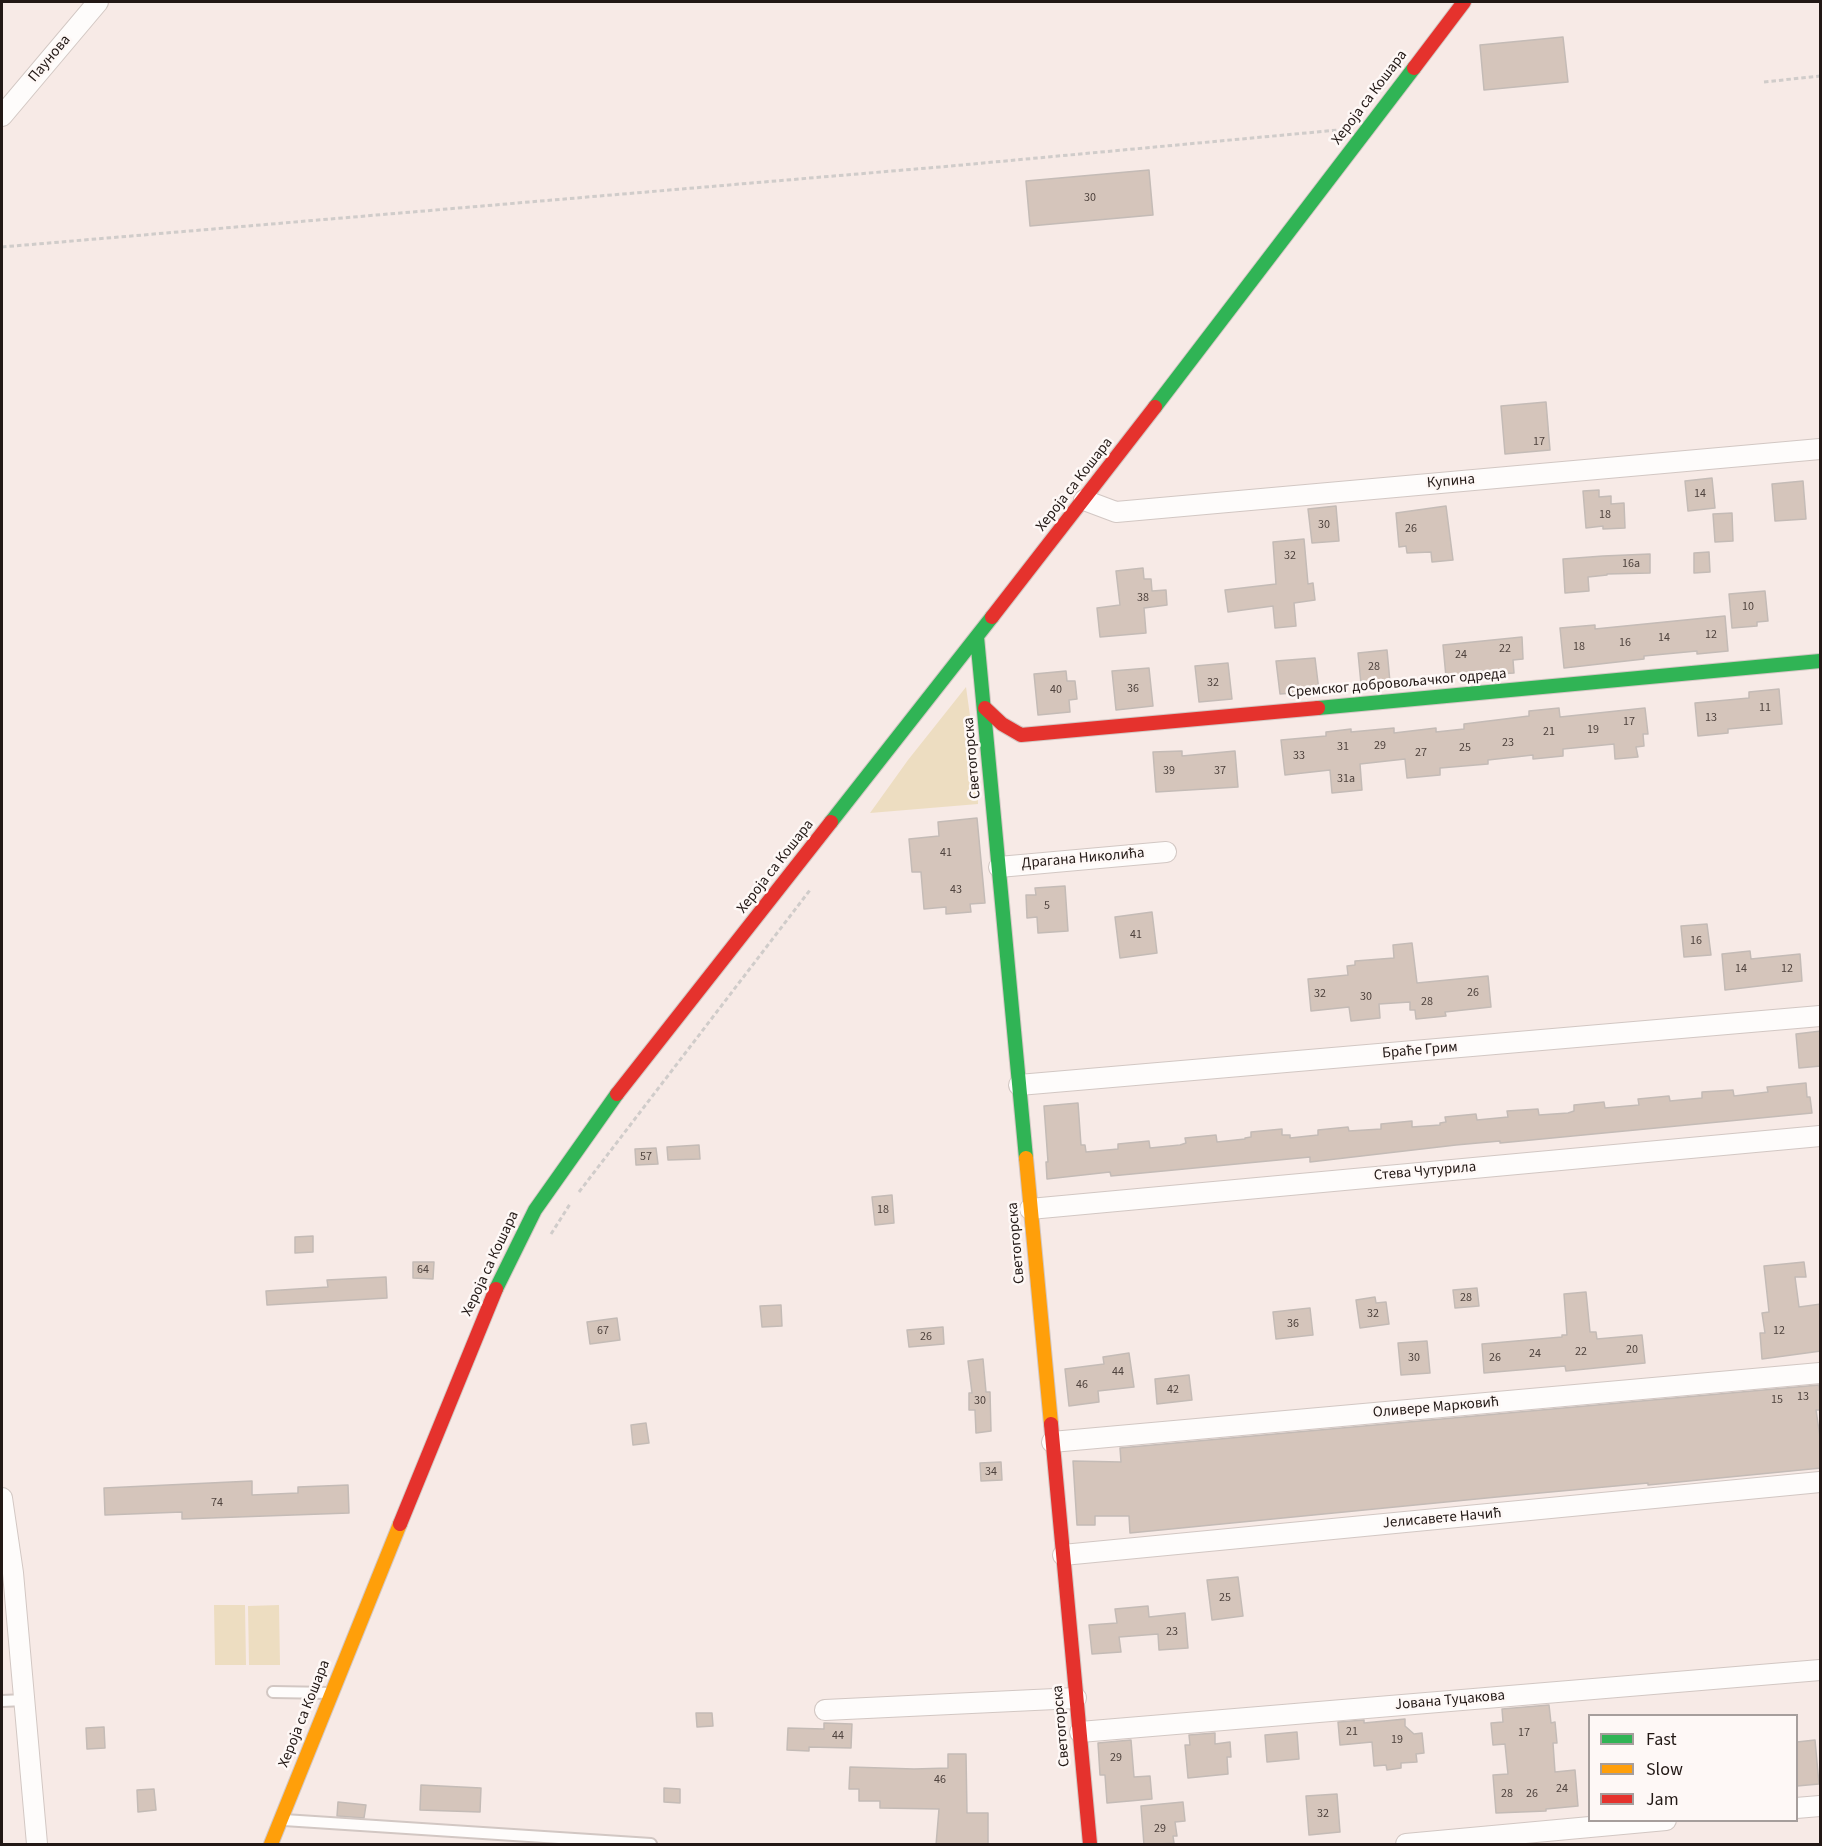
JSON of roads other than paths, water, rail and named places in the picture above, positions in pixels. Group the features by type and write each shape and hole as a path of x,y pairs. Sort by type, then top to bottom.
{"street":[{"name":"Паунова","path":"2,116 98,2"},
{"name":"Хероја са Кошара","path":"271,1845 491,1299 535,1210 620,1090 977,638 1464,2"},
{"name":"Купина","path":"1084,500 1116,512 1821,449"},
{"name":"Светогорска","path":"977,638 1090,1845"},
{"name":"Сремског добровољачког одреда","path":"985,708 1002,724 1021,735 1821,661"},
{"name":"Драгана Николића","path":"999,867 1166,852"},
{"name":"Браће Грим","path":"1019,1085 1821,1016"},
{"name":"Стева Чутурила","path":"1030,1209 1821,1136"},
{"name":"Оливере Марковић","path":"1052,1442 1821,1373"},
{"name":"Јелисавете Начић","path":"1063,1555 1821,1482"},
{"path":"2,1498 5,1546 25,1700 37,1845"},
{"name":"Јована Туцакова","path":"1080,1732 1821,1670"},
{"path":"825,1710 1076,1698"},
{"path":"1798,1809 1821,1806"},
{"path":"1406,1845 1655,1822"}],"lane":[{"path":"273,1692 332,1692"},
{"path":"2,1701 25,1700"},
{"path":"280,1820 651,1845"}]}
